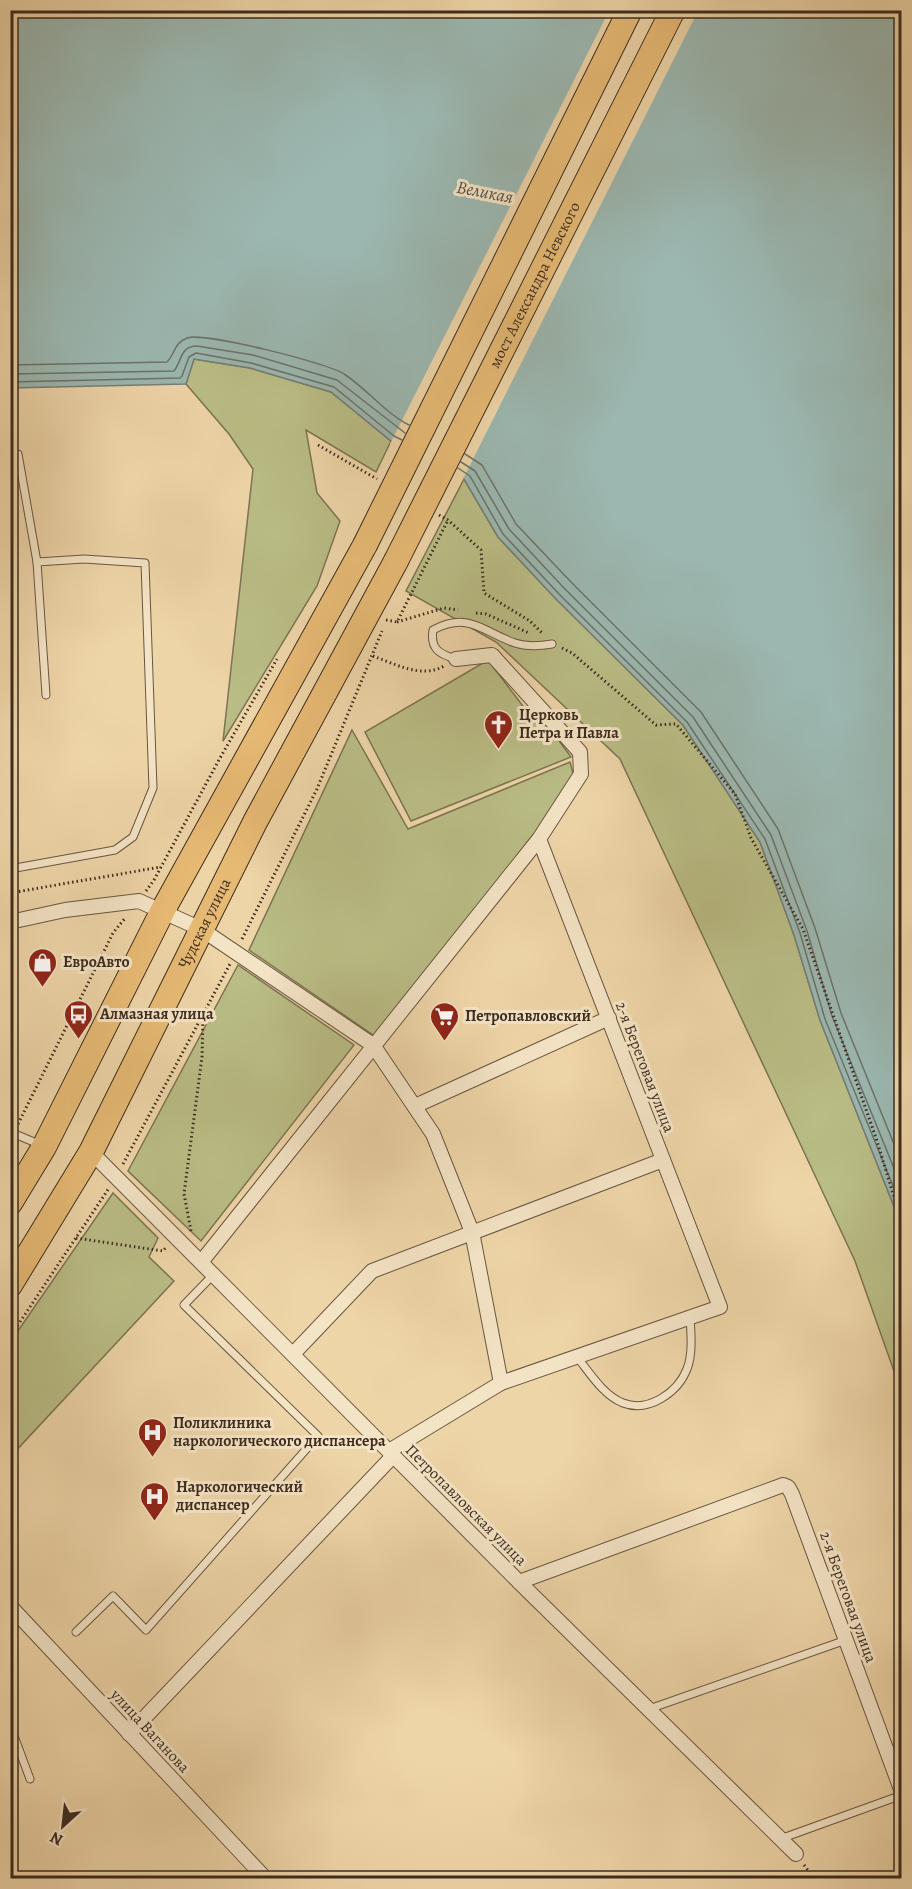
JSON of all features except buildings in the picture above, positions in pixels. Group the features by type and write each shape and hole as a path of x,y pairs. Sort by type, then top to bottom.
{"highway":[{"path":"10,1203 45,1147 164,910 365,545 630,10"},
{"name":"мост Александра Невского","path":"396,561 673,10"},
{"name":"Чудская улица","path":"10,1285 91,1152 255,822 396,561"}],"street":[{"path":"198,1258 539,839 581,774 580,752 492,655 456,659"},
{"name":"2-я Береговая улица","path":"539,839 720,1307 690,1317"},
{"path":"10,921 65,910 139,901 164,910 201,929 373,1045 433,1134 472,1232 501,1383"},
{"path":"415,1106 609,1018"},
{"name":"Петропавловская улица","path":"91,1152 519,1582 796,1854"},
{"path":"293,1354 372,1271 663,1160"},
{"path":"129,1734 391,1453 501,1383 690,1317"},
{"name":"2-я Береговая улица","path":"519,1582 783,1485 788,1487 902,1794"},
{"name":"улица Ваганова","path":"10,1606 265,1878"}],"lane":[{"path":"10,454 18,454 37,562 46,694"},
{"path":"10,869 115,850 133,837 153,788 145,563 84,559 37,562"},
{"path":"456,659 442,655 431,639 433,630 455,621 468,622 516,644 536,646 552,644"},
{"path":"12,1133 45,1147"},
{"path":"76,1632 113,1596 146,1630 318,1436 184,1305 214,1274"},
{"path":"577,1357 607,1394 624,1403 643,1405 659,1400 676,1388 688,1367 690,1317"},
{"path":"650,1709 846,1640"},
{"path":"10,1725 30,1779"},
{"path":"780,1839 902,1794"}],"path":[{"path":"318,445 378,480"},
{"path":"438,515 448,520 481,550 484,593 530,621 552,644"},
{"path":"397,622 448,520"},
{"path":"386,620 397,622 444,608 465,611"},
{"path":"476,612 486,614 572,653 656,725 676,724 735,794 751,838 803,930 876,1138 902,1222"},
{"path":"373,656 411,670 436,671 456,659"},
{"path":"12,1133 113,933 139,901 161,867 220,758 279,657"},
{"path":"10,893 161,867"},
{"path":"198,1258 184,1194 202,1057 203,1016"},
{"path":"76,1238 163,1251 176,1235"}],"green space":[{"path":"194,359 250,368 331,392 391,441 376,472 306,430 317,493 340,521 317,586 223,741 253,469 229,434 186,384"},
{"path":"464,479 498,537 555,598 683,725 760,842 794,935 820,1020 901,1224 901,1391 855,1261 620,759 496,642 406,591"},
{"path":"488,660 538,726 545,722 571,757 411,821 365,732"},
{"path":"352,730 408,829 570,762 575,781 376,1037 249,950"},
{"path":"238,965 354,1045 201,1241 128,1171"},
{"path":"113,1193 158,1238 149,1257 174,1281 11,1456 11,1341"}],"water":[{"name":"Великая","path":"10,11 901,11 901,1224 820,1020 794,935 760,842 683,725 555,598 498,537 464,479 391,441 331,392 250,368 194,359 186,384 11,388"}],"pier":[{"path":"609,11 698,11 462,481 390,444"}],"place":[{"name":"Церковь Петра и Павла","path":"498,750"},
{"name":"ЕвроАвто","path":"42,988"},
{"name":"Алмазная улица","path":"79,1040"},
{"name":"Петропавловский","path":"444,1042"},
{"name":"Поликлиника наркологического диспансера","path":"152,1458"},
{"name":"Наркологический диспансер","path":"155,1522"}]}
